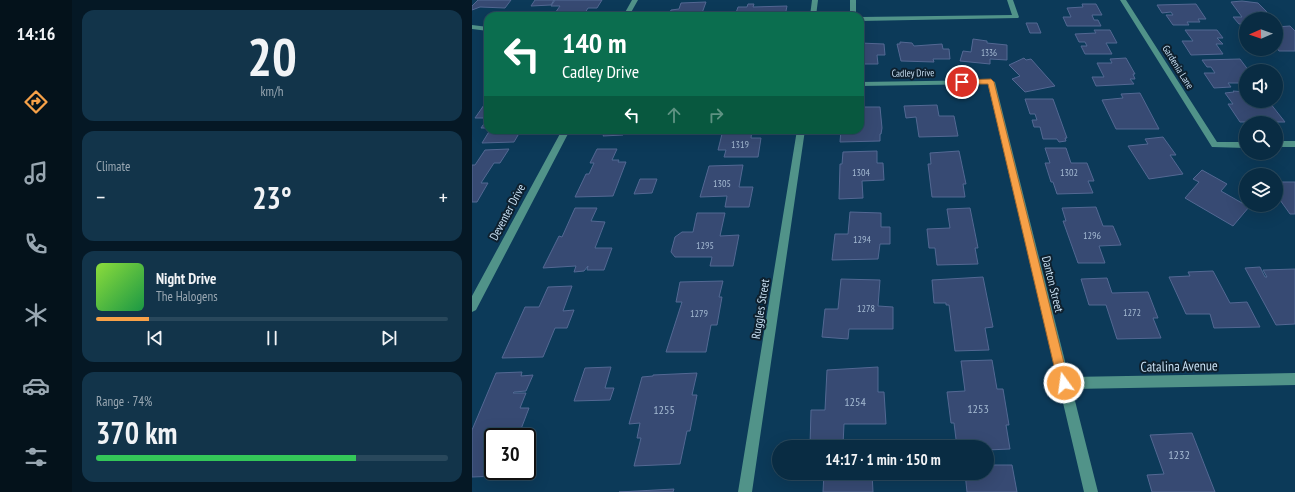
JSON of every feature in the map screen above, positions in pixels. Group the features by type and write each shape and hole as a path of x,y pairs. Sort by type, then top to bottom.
{"street":[{"path":"628,12 635,0"},
{"path":"814,12 815,0"},
{"path":"853,0 853,12"},
{"path":"864,19 1016,17 1010,0"},
{"name":"Gardenia Lane","path":"1124,0 1216,145 1239,145"},
{"path":"472,27 484,28"},
{"name":"Cadley Drive","path":"864,84 991,82"},
{"name":"Danton Street","path":"991,82 1091,492"},
{"name":"Deventer Drive","path":"472,307 564,134"},
{"name":"Ruggles Street","path":"745,492 800,134"},
{"path":"1283,144 1295,144"},
{"name":"Catalina Avenue","path":"1064,383 1295,379"}],"building":[{"path":"478,0 511,0 505,8 480,7 472,10 472,6"},
{"path":"535,0 554,0 551,5 531,6"},
{"path":"555,0 602,0 597,8 588,8 586,12 556,12 560,6 551,6"},
{"path":"1242,1 1258,3 1267,12 1239,13 1231,2"},
{"path":"706,2 702,12 670,12 671,10 679,9 681,3"},
{"path":"748,4 754,4 753,7 787,6 786,12 736,12 738,7 747,7"},
{"path":"1082,4 1096,4 1102,15 1092,15 1094,20 1098,20 1101,26 1067,26 1063,17 1071,17 1067,8 1083,7"},
{"path":"1196,4 1206,19 1198,19 1200,22 1187,22 1189,25 1173,25 1166,15 1173,15 1171,12 1162,13 1157,5"},
{"path":"1233,17 1239,17 1239,24"},
{"path":"1026,23 1037,23 1041,33 1030,33"},
{"path":"1283,26 1290,26 1295,31 1295,51 1283,51"},
{"path":"1094,30 1110,30 1117,43 1106,43 1112,54 1085,54 1081,46 1087,46 1085,42 1079,42 1075,34 1096,33"},
{"path":"1185,30 1217,30 1223,38 1217,38 1223,44 1216,44 1223,54 1191,55 1182,41 1193,41"},
{"path":"973,39 987,41 987,43 1007,45 1007,60 990,59 990,64 960,61 963,51 971,52"},
{"path":"900,42 912,43 914,46 942,44 943,49 949,49 950,59 933,59 934,62 901,61 897,44 900,44"},
{"path":"864,43 884,44 885,55 877,55 878,64 864,64"},
{"path":"1024,58 1026,60 1031,59 1055,86 1025,92 1012,79 1020,76 1009,65"},
{"path":"1126,58 1135,74 1133,74 1135,79 1130,79 1134,84 1096,86 1092,77 1104,77 1097,63 1112,63 1110,59"},
{"path":"1240,59 1244,64 1239,64 1239,83 1228,83 1231,87 1214,88 1204,73 1215,73 1211,67 1207,67 1202,60"},
{"path":"1233,91 1239,91 1239,108 1274,108 1280,116 1239,116 1239,120 1228,104 1233,104 1225,93 1234,92"},
{"path":"1140,93 1159,129 1116,129 1102,100 1123,98 1121,94"},
{"path":"1025,99 1053,99 1067,138 1065,138 1066,141 1059,142 1057,139 1043,139 1040,127 1034,127 1032,120 1037,120 1035,114 1030,114"},
{"path":"484,105 484,118 475,118"},
{"path":"937,105 939,116 954,116 958,136 919,137 916,117 906,118 904,106"},
{"path":"864,107 880,107 882,128 880,141 840,142 841,134 864,134"},
{"path":"488,134 519,134 514,142 482,143"},
{"path":"604,134 623,134 623,135 603,136"},
{"path":"722,134 752,134 751,138 761,138 758,157 724,157 726,150 718,150"},
{"path":"1163,137 1176,155 1170,155 1183,174 1149,179 1128,146 1148,144 1145,139"},
{"path":"1045,148 1066,148 1071,163 1087,163 1094,181 1088,181 1093,193 1057,194 1053,182 1051,182 1045,163 1050,163"},
{"path":"509,149 500,163 494,163 481,183 488,183 477,202 472,202 472,165 475,165 485,150"},
{"path":"597,149 617,149 612,160 626,162 613,196 575,197 586,174 589,174 594,163 590,163"},
{"path":"877,151 877,163 883,163 884,180 862,181 863,198 839,199 840,164 842,164 843,152"},
{"path":"959,151 966,184 963,184 965,197 932,197 928,164 931,164 930,153"},
{"path":"743,165 739,187 753,187 749,207 725,207 727,196 700,197 709,166"},
{"path":"1202,170 1227,184 1221,191 1239,201 1239,212 1245,212 1233,226 1185,198 1199,182 1193,179"},
{"path":"640,179 657,179 652,193 634,194"},
{"path":"1283,182 1295,182 1295,214 1290,214 1283,204"},
{"path":"1096,207 1103,226 1113,226 1121,245 1099,246 1105,263 1078,263 1063,221 1066,221 1062,208"},
{"path":"575,208 597,208 591,221 605,222 595,248 612,248 604,270 587,270 588,266 584,271 574,272 576,266 543,268 559,236 562,237"},
{"path":"970,208 978,248 975,248 978,264 937,265 935,248 929,248 927,229 950,228 947,209"},
{"path":"850,212 881,213 881,227 890,227 890,244 880,244 878,259 832,260 835,234 848,234"},
{"path":"697,213 725,213 720,236 739,235 733,266 710,266 712,257 675,257 671,252 675,237 682,232 693,232"},
{"path":"1260,267 1265,277 1267,277 1263,270 1295,269 1295,324 1276,325 1245,268"},
{"path":"1213,271 1230,303 1247,302 1260,327 1214,328 1210,314 1186,314 1169,277 1190,276 1188,272"},
{"path":"983,277 993,327 985,328 989,350 955,351 949,305 946,305 946,303 934,303 932,280"},
{"path":"1107,278 1112,293 1148,292 1158,318 1153,318 1161,338 1117,339 1106,305 1089,305 1081,279"},
{"path":"841,279 880,280 878,306 893,307 893,329 849,329 848,339 822,337 825,309 838,309"},
{"path":"723,281 719,297 722,297 717,325 711,325 706,352 666,352 682,302 676,302 680,282"},
{"path":"572,286 563,311 574,310 567,328 555,328 543,357 502,358 525,307 539,307 548,287"},
{"path":"992,360 997,389 1003,389 1009,425 1006,425 1010,449 994,450 994,440 956,440 954,423 951,423 947,392 965,391 961,361"},
{"path":"611,367 605,388 614,388 610,400 574,401 585,368"},
{"path":"878,367 878,392 884,392 886,424 844,424 843,440 810,440 811,410 825,410 827,370"},
{"path":"522,372 521,376 533,375 526,391 513,393 526,393 520,408 529,408 521,428 484,428 484,477 472,477 472,430 496,373"},
{"path":"697,373 692,395 697,395 690,431 687,431 680,464 634,466 641,438 637,438 640,423 629,424 642,377"},
{"path":"1192,433 1215,492 1152,492 1147,475 1164,474 1150,435"},
{"path":"994,465 1012,465 1017,492 967,492 966,480 994,480"},
{"path":"824,480 872,480 873,492 823,492"},
{"path":"674,489 673,492 619,492"}],"route":[{"path":"962,82 991,82 1064,383"}]}
